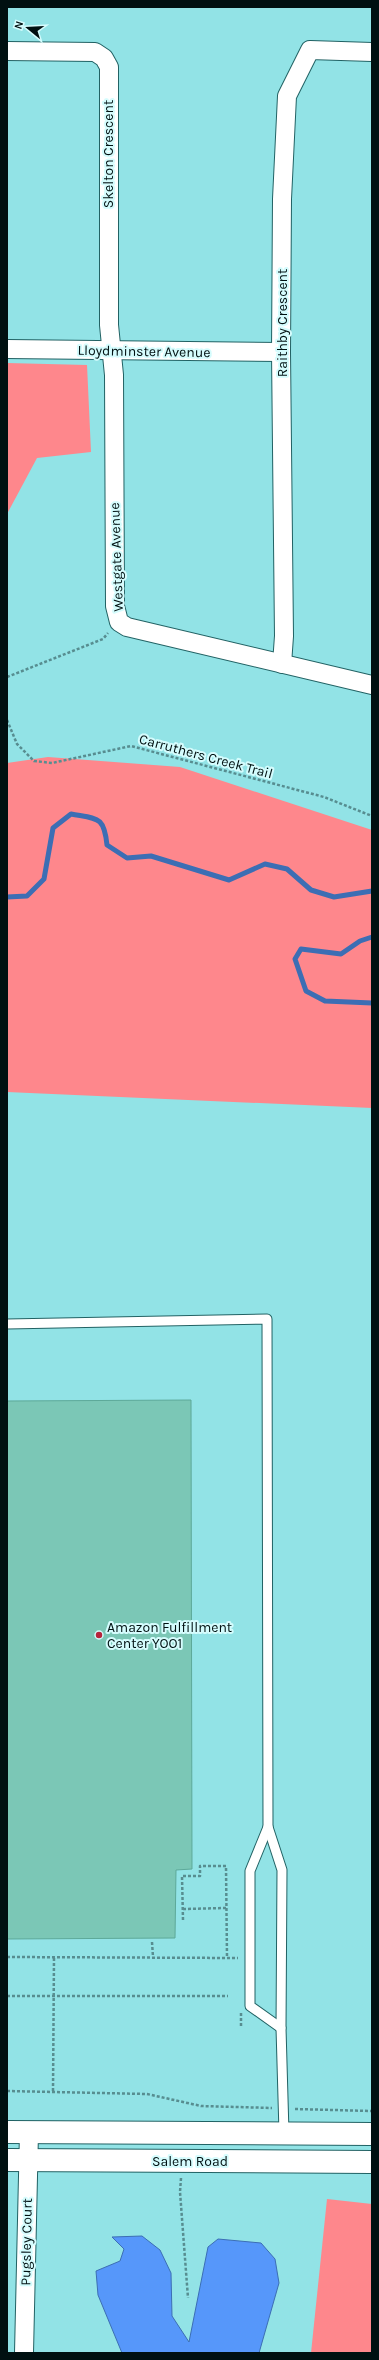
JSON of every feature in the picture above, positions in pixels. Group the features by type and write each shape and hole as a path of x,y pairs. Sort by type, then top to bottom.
{"main road":[{"name":"Salem Road","path":"7,2132 372,2134"},
{"name":"Salem Road","path":"17,2160 372,2162"}],"street":[{"name":"Raithby Crescent","path":"282,664 284,628 281,352 282,199 287,96 310,50 372,52"},
{"name":"Skelton Crescent","path":"7,51 95,52 104,58 109,67 108,325 111,351"},
{"name":"Lloydminster Avenue","path":"7,349 281,352"},
{"name":"Westgate Avenue","path":"111,351 114,375 115,606 119,622 127,627 372,685"},
{"name":"Pugsley Court","path":"24,2353 17,2160 28,2132"}],"lane":[{"path":"7,1324 267,1318 268,1827 282,1870 280,2028 284,2133"},
{"path":"268,1827 250,1871 250,2006 280,2028"}],"path":[{"path":"7,677 103,639 119,622"},
{"name":"Carruthers Creek Trail","path":"7,720 17,744 34,761 52,764 131,746 324,797 372,816"},
{"path":"183,1920 182,1876 200,1876 200,1866 226,1866 227,1958"},
{"path":"183,1909 226,1908"},
{"path":"152,1942 153,1958"},
{"path":"7,1957 240,1958 240,1966"},
{"path":"53,2091 54,1957"},
{"path":"7,1996 228,1996"},
{"path":"241,2005 241,2028"},
{"path":"7,2091 147,2094 201,2106 372,2111"},
{"path":"183,2162 180,2192 188,2298"}],"shaded area":[{"path":"7,363 87,365 91,452 37,458 7,514"},
{"path":"48,757 180,767 372,830 372,1108 7,1092 7,763"},
{"path":"327,2199 372,2204 372,2353 311,2353"}],"water":[{"path":"142,2236 160,2250 171,2273 172,2316 189,2342 208,2247 218,2239 261,2243 275,2259 279,2283 259,2353 122,2353 98,2295 96,2271 120,2261 124,2249 112,2237"}],"building":[{"name":"Amazon Fulfillment Center YOO1","path":"191,1400 192,1869 176,1870 175,1938 7,1939 7,1401"}],"waterway":[{"path":"7,897 27,896 44,879 53,828 71,814 98,820 104,829 107,845 127,858 151,856 229,880 265,864 287,869 311,890 334,897 372,891"},
{"path":"372,937 360,941 341,954 301,949 295,959 306,991 325,1001 372,1003"}],"place":[{"name":"Amazon Fulfillment Center YOO1","path":"99,1635"}]}
